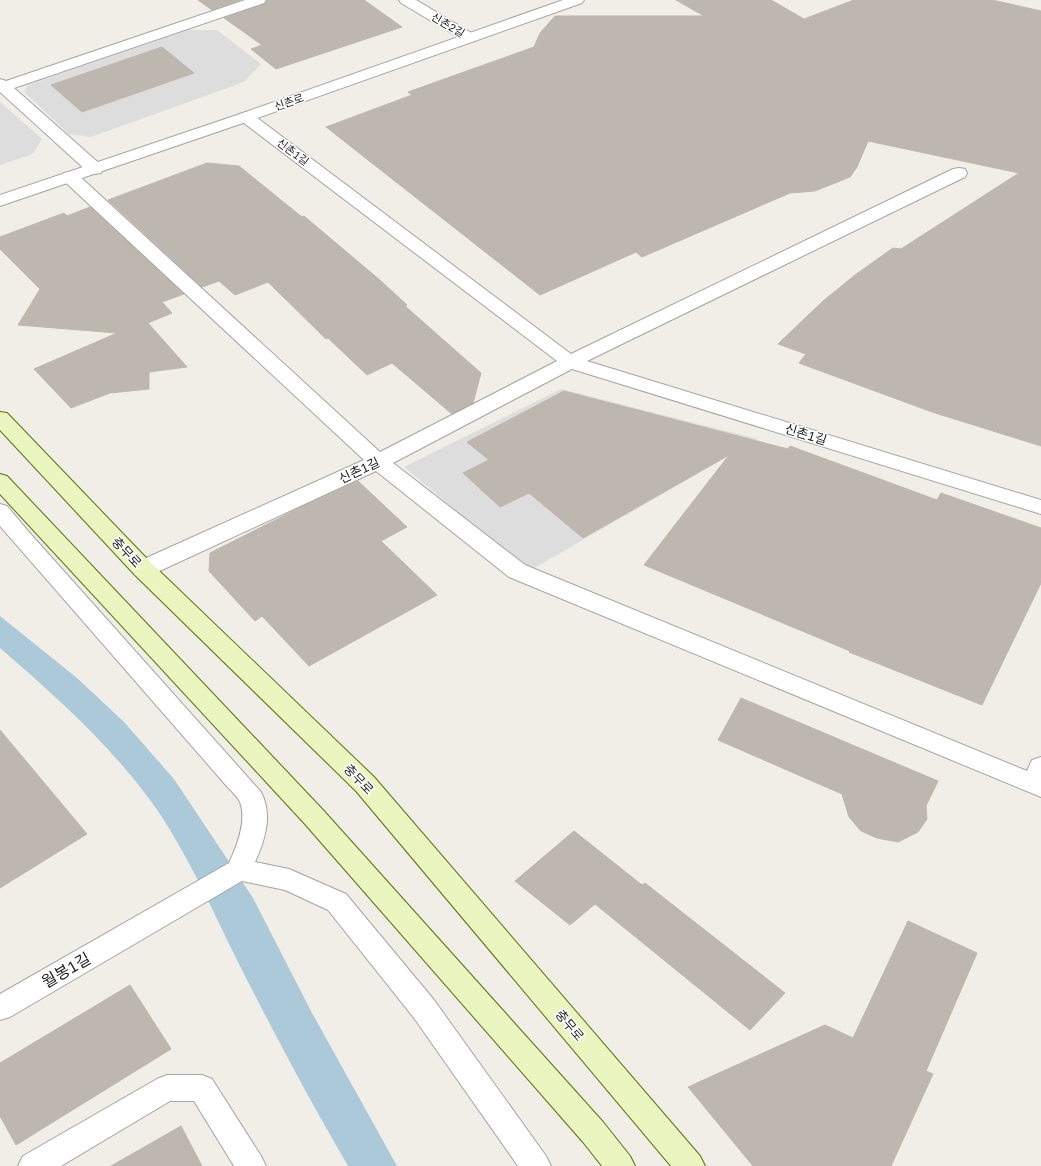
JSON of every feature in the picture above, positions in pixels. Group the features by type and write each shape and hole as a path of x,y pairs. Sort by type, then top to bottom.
{"main road":[{"name":"충무로","path":"0,418 143,569 365,784 690,1166"},
{"path":"0,481 314,817 593,1132 620,1166"}],"street":[{"path":"1,86 259,0"},
{"name":"신촌2길","path":"406,0 470,38"},
{"name":"신촌로","path":"0,201 246,117 577,0"},
{"path":"1,86 95,169"},
{"name":"신촌1길","path":"246,117 570,362 1041,506"},
{"path":"570,362 959,173"},
{"path":"70,177 378,462 517,571 1039,780"},
{"name":"신촌1길","path":"143,569 378,462 570,362"},
{"path":"0,511 20,536 202,740 252,799 254,818 252,840 239,870 290,880 338,902 424,1008 536,1166"},
{"name":"월봉1길","path":"0,1008 239,870"},
{"path":"33,1166 166,1088 202,1088 251,1166"}],"shaded area":[{"path":"188,30 217,30 261,64 244,82 91,137 69,134 24,92 28,85"},
{"path":"0,102 42,139 33,154 0,165"},
{"path":"561,389 758,439 529,571 404,467"}],"water":[{"path":"0,616 77,678 124,722 174,779 253,898 312,1013 397,1166 348,1166 280,1043 193,871 160,814 125,768 86,726 44,686 0,648"}],"building":[{"path":"198,0 240,0 212,10"},
{"path":"267,0 364,0 402,27 276,69 251,49 262,45 224,18 264,4"},
{"path":"676,0 771,0 804,19 854,0 992,0 1041,11 1041,446 932,412 799,363 806,354 778,344 823,301 855,275 893,248 901,249 1019,173 868,141 857,167 850,177 815,191 790,193 642,257 636,252 540,295 326,127 412,95 408,92 534,47 540,33 555,16 704,16"},
{"path":"162,47 194,73 82,112 51,85"},
{"path":"207,163 239,166 302,217 304,216 381,281 407,305 405,306 481,373 473,403 452,414 392,363 367,375 328,338 326,339 268,282 235,295 219,281 202,287 108,200"},
{"path":"90,207 184,294 162,302 172,313 148,323 187,367 149,372 149,389 110,393 71,408 34,369 117,333 18,325 40,289 0,249 0,237 64,213 67,216"},
{"path":"564,391 788,449 790,446 937,500 941,493 1041,528 1041,583 982,705 849,652 850,651 644,565 729,455 583,538 529,493 500,507 463,473 489,460 467,442"},
{"path":"358,481 407,527 381,541 437,595 309,666 262,616 255,621 209,571 210,553 301,507"},
{"path":"741,698 938,781 926,806 927,819 918,832 898,842 877,838 861,831 849,817 842,794 718,740"},
{"path":"0,730 87,834 0,888"},
{"path":"574,831 642,885 645,883 785,993 750,1030 595,904 570,925 515,881"},
{"path":"908,921 977,953 926,1071 933,1074 891,1166 753,1166 688,1087 825,1025 853,1038"},
{"path":"130,985 171,1049 16,1145 0,1116 0,1063"},
{"path":"181,1126 202,1166 111,1166"}]}
